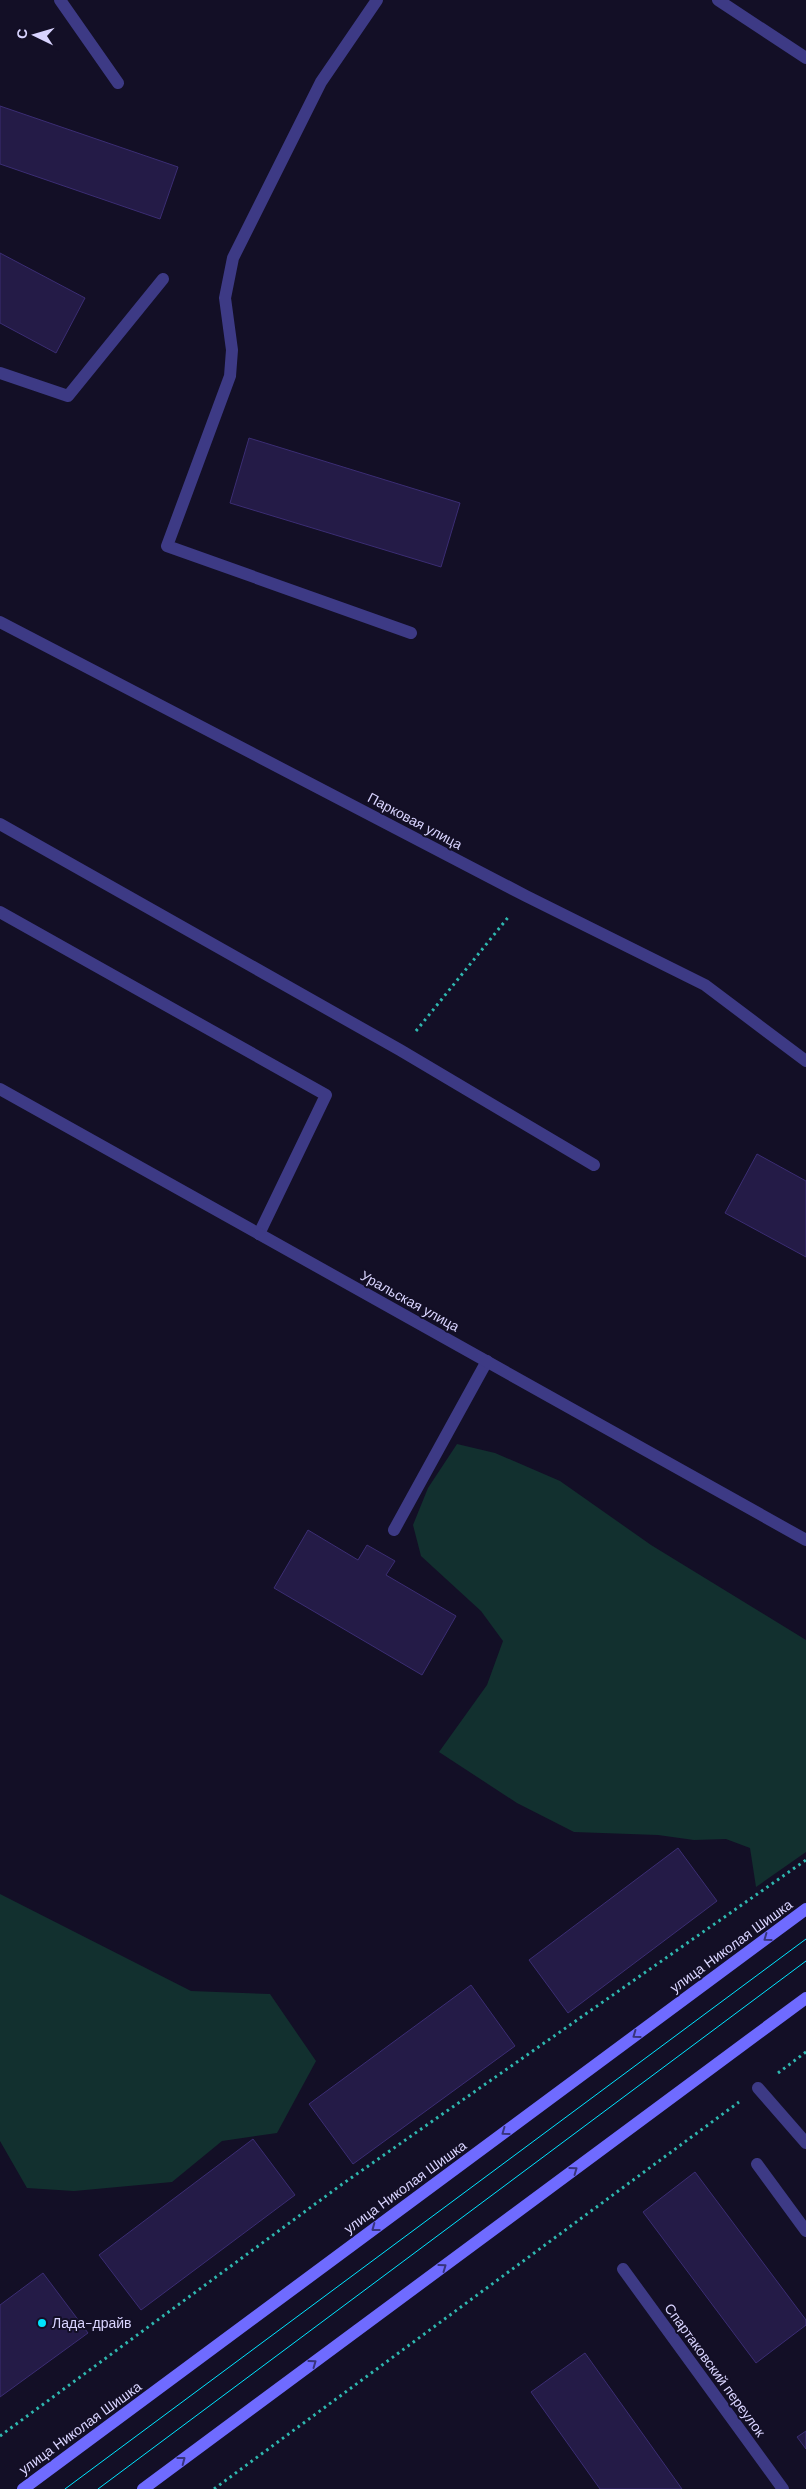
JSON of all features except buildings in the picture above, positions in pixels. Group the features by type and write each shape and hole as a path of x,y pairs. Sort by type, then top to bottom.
{"main road":[{"name":"улица Николая Шишка","path":"23,2489 806,1910"},
{"path":"143,2489 806,1998"}],"street":[{"path":"60,0 118,83"},
{"path":"377,0 321,82 232,258 225,298 232,350 230,376 167,546 411,633"},
{"path":"718,0 806,58"},
{"path":"0,373 68,396 163,279"},
{"name":"Парковая улица","path":"0,622 526,896 705,985 806,1062"},
{"path":"0,824 400,1050 594,1165"},
{"path":"0,912 326,1095 259,1234"},
{"name":"Уральская улица","path":"0,1089 806,1540"},
{"path":"394,1530 487,1361"},
{"path":"758,2088 806,2143"},
{"path":"756,2164 806,2232"},
{"name":"Спартаковский переулок","path":"623,2269 783,2489"}],"path":[{"path":"400,1050 526,896"},
{"path":"0,2436 341,2185 806,1860"},
{"path":"214,2489 806,2052"}],"green space":[{"path":"457,1444 495,1453 560,1481 651,1545 806,1640 806,1852 756,1887 750,1848 726,1839 694,1840 658,1835 574,1832 517,1803 439,1752 487,1685 503,1641 481,1611 421,1556 413,1525 428,1488"},
{"path":"0,1894 191,1991 270,1994 316,2061 277,2133 222,2141 172,2182 74,2191 27,2188 0,2141"}],"tram line":[{"path":"65,2489 806,1939"},
{"path":"98,2489 806,1961"}],"place":[{"name":"Лада-драйв","path":"42,2323"}]}
